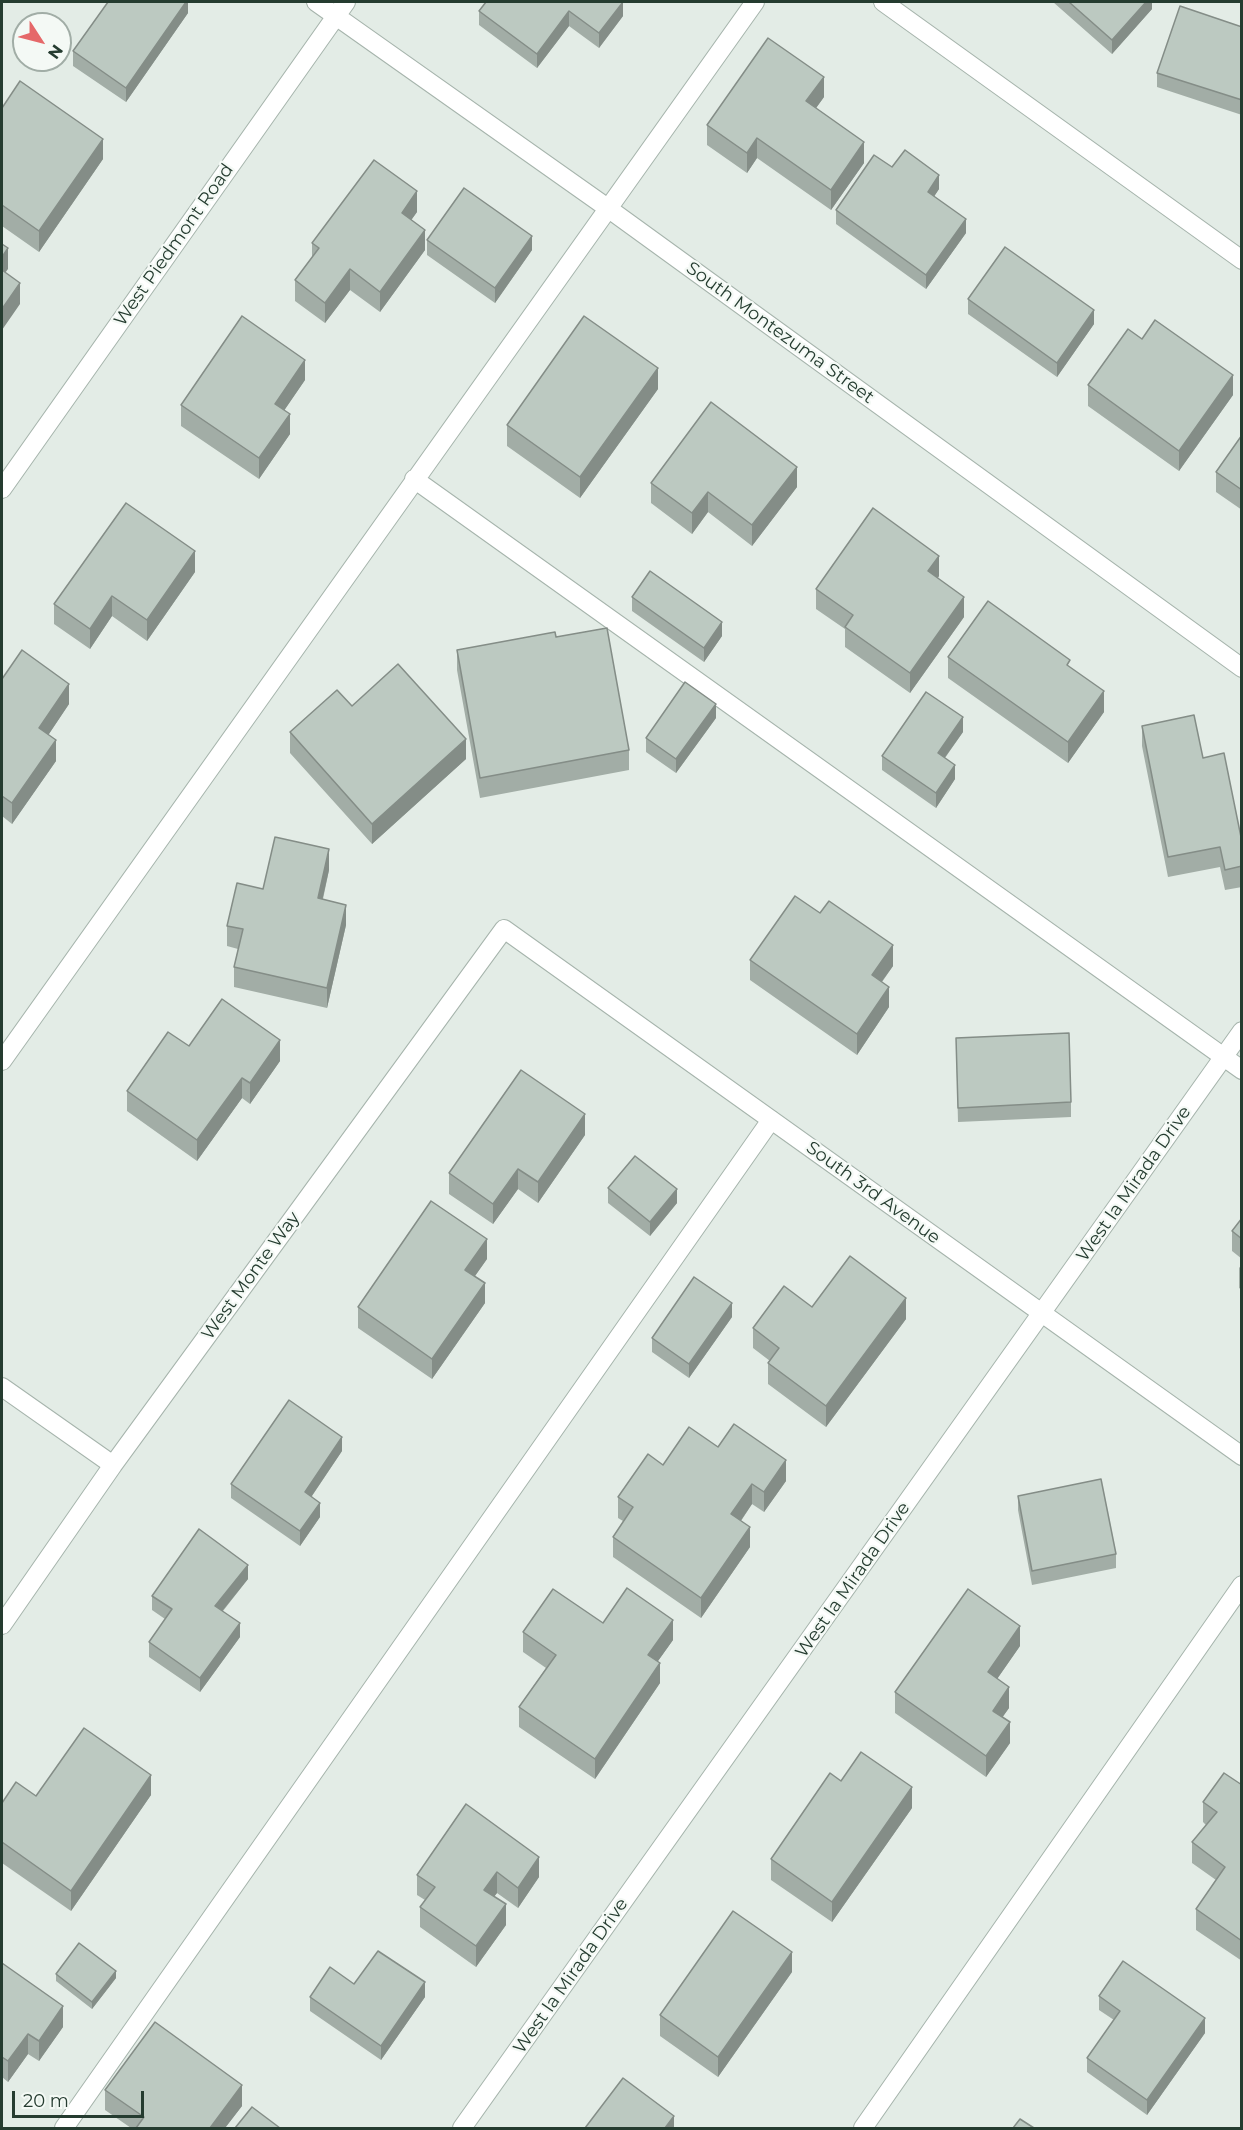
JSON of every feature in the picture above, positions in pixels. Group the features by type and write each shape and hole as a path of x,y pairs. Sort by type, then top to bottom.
{"street":[{"name":"South Montezuma Street","path":"316,2 341,9 609,209 1242,668"},
{"path":"2,1061 755,2"},
{"path":"883,2 1242,260"},
{"name":"West Piedmont Road","path":"2,489 341,9"},
{"path":"414,479 1242,1070"},
{"name":"South 3rd Avenue","path":"504,929 1242,1456"},
{"name":"West Monte Way","path":"2,1625 112,1465 504,929"},
{"name":"West la Mirada Drive","path":"462,2128 1242,1031"},
{"path":"64,2128 771,1120"},
{"path":"2,1387 112,1465"},
{"path":"863,2128 1242,1586"}],"building":[{"path":"108,2 186,2 126,88 73,51"},
{"path":"486,2 623,2 599,33 569,11 537,54 479,11"},
{"path":"1069,2 1146,2 1112,40"},
{"path":"1180,6 1242,27 1242,100 1157,73"},
{"path":"768,38 824,77 806,101 864,142 831,190 757,138 747,153 707,125"},
{"path":"20,81 103,139 39,231 2,205 2,108"},
{"path":"905,150 939,175 928,192 966,219 926,275 836,210 874,155 892,167"},
{"path":"374,160 417,191 402,213 425,230 380,292 350,269 325,303 295,280 319,248 312,243"},
{"path":"464,188 532,236 495,288 427,240"},
{"path":"2,244 8,248 2,257"},
{"path":"1005,247 1094,310 1057,363 968,299"},
{"path":"2,270 20,283 2,309"},
{"path":"242,316 305,360 275,404 290,414 259,458 181,405"},
{"path":"584,316 658,368 580,477 507,425"},
{"path":"1155,320 1233,375 1179,451 1088,385 1128,329 1142,339"},
{"path":"711,402 797,467 752,525 708,492 692,513 651,483"},
{"path":"1242,435 1242,490 1216,472"},
{"path":"126,503 195,551 147,620 112,596 90,629 54,604"},
{"path":"873,508 939,556 928,571 964,597 910,673 845,627 853,615 816,589"},
{"path":"650,571 722,622 704,648 632,597"},
{"path":"988,601 1070,660 1067,665 1104,691 1068,742 948,657"},
{"path":"607,628 629,750 480,778 457,650 555,632 556,637"},
{"path":"22,650 69,684 39,728 56,740 12,803 2,796 2,679"},
{"path":"398,664 466,739 372,824 290,732 337,690 352,706"},
{"path":"685,682 716,704 676,759 646,738"},
{"path":"926,692 963,717 938,753 955,765 936,793 882,756"},
{"path":"1194,715 1203,758 1224,753 1242,842 1242,866 1225,870 1220,847 1168,857 1142,726"},
{"path":"275,837 329,849 318,898 346,905 327,988 234,967 243,929 227,926 237,883 263,889"},
{"path":"795,896 820,913 829,901 893,945 872,975 889,987 857,1034 750,960"},
{"path":"222,999 280,1040 250,1083 242,1078 197,1140 127,1091 168,1032 189,1046"},
{"path":"1069,1033 1071,1102 958,1108 956,1038"},
{"path":"521,1070 585,1114 538,1182 518,1169 493,1204 449,1173"},
{"path":"635,1156 677,1189 650,1222 608,1188"},
{"path":"431,1201 487,1239 465,1270 485,1283 432,1359 358,1307"},
{"path":"1242,1218 1242,1239 1232,1231"},
{"path":"850,1256 906,1298 826,1406 768,1363 779,1348 753,1328 784,1286 812,1307"},
{"path":"694,1277 732,1303 689,1364 652,1338"},
{"path":"289,1400 342,1437 305,1492 320,1503 300,1531 231,1484"},
{"path":"734,1424 786,1460 764,1492 752,1484 731,1514 750,1527 701,1598 613,1537 633,1507 618,1497 648,1454 663,1465 689,1427 718,1447"},
{"path":"1101,1479 1116,1554 1032,1571 1018,1496"},
{"path":"199,1529 248,1565 215,1606 240,1623 200,1678 149,1642 172,1609 152,1596"},
{"path":"627,1588 673,1620 648,1655 660,1663 595,1759 519,1707 556,1655 523,1632 553,1589 603,1623"},
{"path":"968,1589 1020,1626 988,1672 1009,1687 993,1711 1010,1722 986,1756 895,1692"},
{"path":"84,1728 151,1775 71,1891 2,1842 2,1803 16,1782 36,1796"},
{"path":"861,1752 912,1787 832,1902 771,1859 830,1773 841,1781"},
{"path":"1224,1773 1242,1785 1242,1941 1196,1909 1225,1867 1192,1842 1217,1812 1203,1802"},
{"path":"466,1804 539,1857 518,1888 497,1872 484,1890 506,1904 476,1946 420,1907 435,1887 417,1875"},
{"path":"733,1911 792,1952 718,2057 660,2015"},
{"path":"79,1943 116,1971 92,2002 56,1974"},
{"path":"378,1951 425,1982 381,2046 310,1997 330,1967 354,1984"},
{"path":"1123,1961 1205,2018 1147,2100 1087,2058 1120,2011 1099,1996"},
{"path":"2,1963 63,2006 39,2041 28,2034 8,2061 2,2057"},
{"path":"155,2022 242,2085 210,2128 136,2128 144,2117 105,2090"},
{"path":"623,2078 674,2116 665,2128 585,2128"},
{"path":"252,2107 280,2128 235,2128"},
{"path":"1020,2119 1034,2128 1013,2128"}]}
